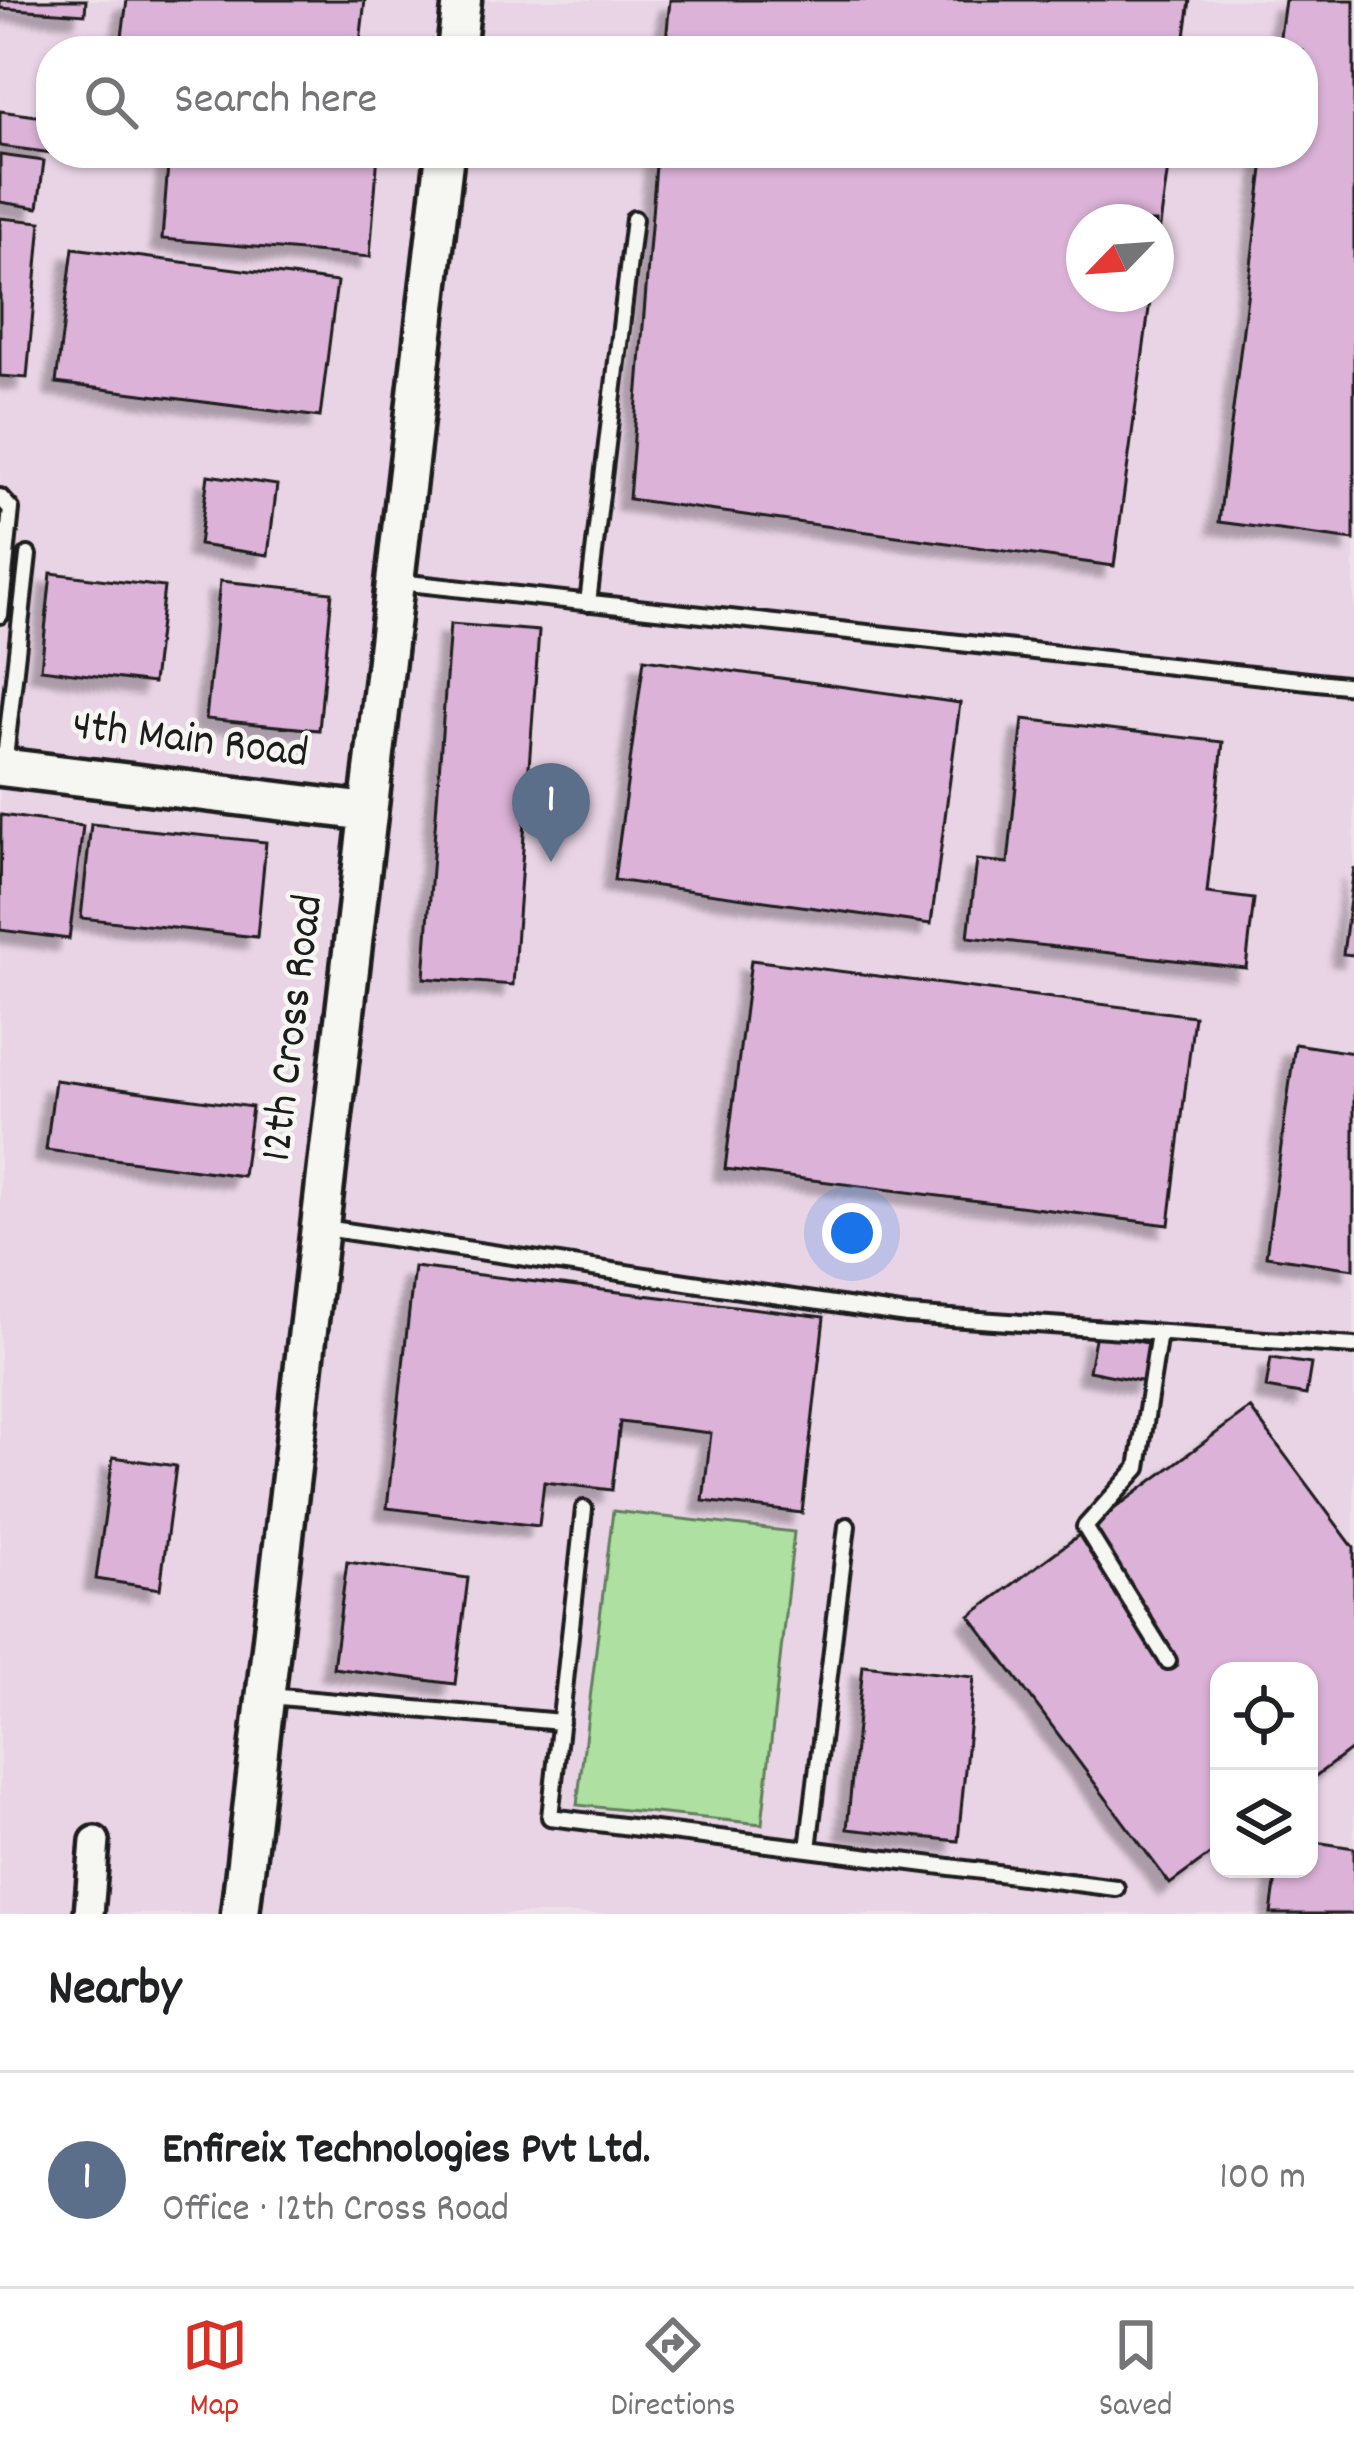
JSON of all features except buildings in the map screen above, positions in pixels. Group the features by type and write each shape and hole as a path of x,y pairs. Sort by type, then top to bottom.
{"street":[{"path":"458,36 462,0"},
{"name":"12th Cross Road","path":"240,1914 443,168"},
{"name":"4th Main Road","path":"2,767 368,812"},
{"path":"89,1914 95,1841"}],"lane":[{"path":"588,603 634,219"},
{"path":"0,497 11,509 0,615"},
{"path":"2,767 28,555"},
{"path":"395,581 1354,686"},
{"path":"320,1227 907,1315 1354,1346"},
{"path":"1159,1333 1138,1468 1085,1527 1168,1661"},
{"path":"584,1509 550,1817 1116,1888"},
{"path":"808,1850 847,1526"},
{"path":"264,1696 561,1722"}],"shaded area":[{"path":"0,0 1354,0 1354,1914 0,1914"}],"green space":[{"path":"613,1511 794,1532 762,1824 577,1805"}],"place":[{"name":"Enfireix Technologies Pvt Ltd.","path":"551,862"}]}
